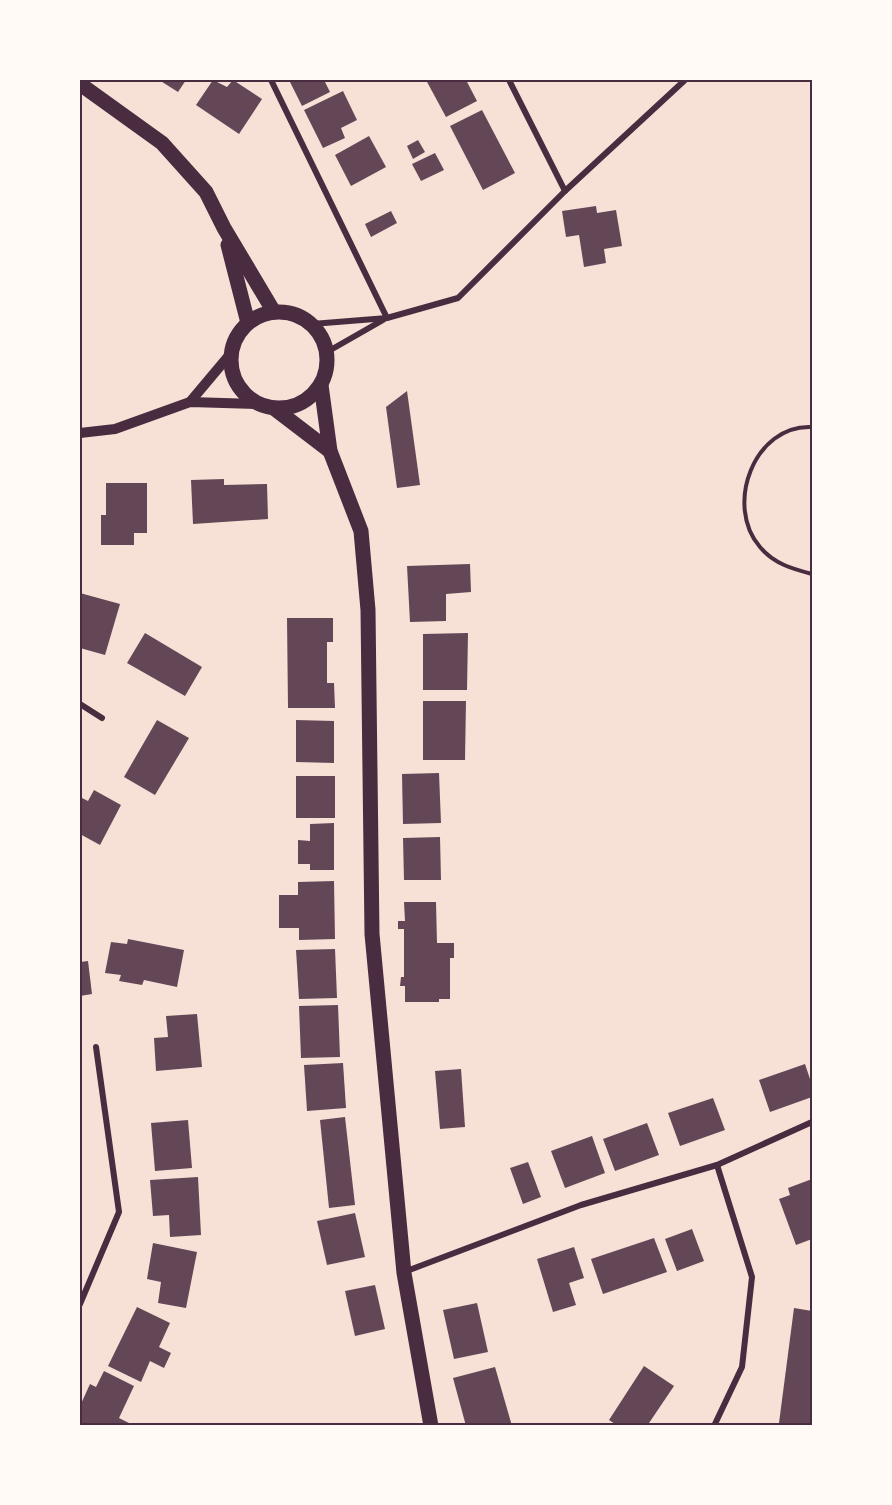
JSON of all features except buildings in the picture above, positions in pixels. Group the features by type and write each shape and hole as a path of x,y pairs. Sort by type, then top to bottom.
{"main road":[{"path":"80,84 162,143 206,192 224,228 274,312"},
{"path":"224,228 248,324"},
{"path":"275,409 301,404 313,396 321,385 328,363 322,336 312,324 300,316 274,312 260,316 240,332 232,352 232,368 237,383 246,396 259,404 275,409 330,451"},
{"path":"321,385 330,451 361,531 368,610 372,934 404,1273 431,1425"}],"street":[{"path":"270,80 387,318"},
{"path":"509,80 565,192"},
{"path":"312,324 387,318 458,297 565,192 685,80"},
{"path":"327,352 387,318"},
{"path":"190,402 232,352"},
{"path":"80,433 115,429 190,402 259,404"},
{"path":"80,704 102,718"},
{"path":"80,1304 119,1212 96,1047"},
{"path":"404,1273 581,1205 717,1165 813,1122"},
{"path":"714,1425 742,1367 752,1277 717,1165"}],"path":[{"path":"813,427 806,427 777,438 755,459 744,488 746,519 759,547 783,566 813,574"}]}
